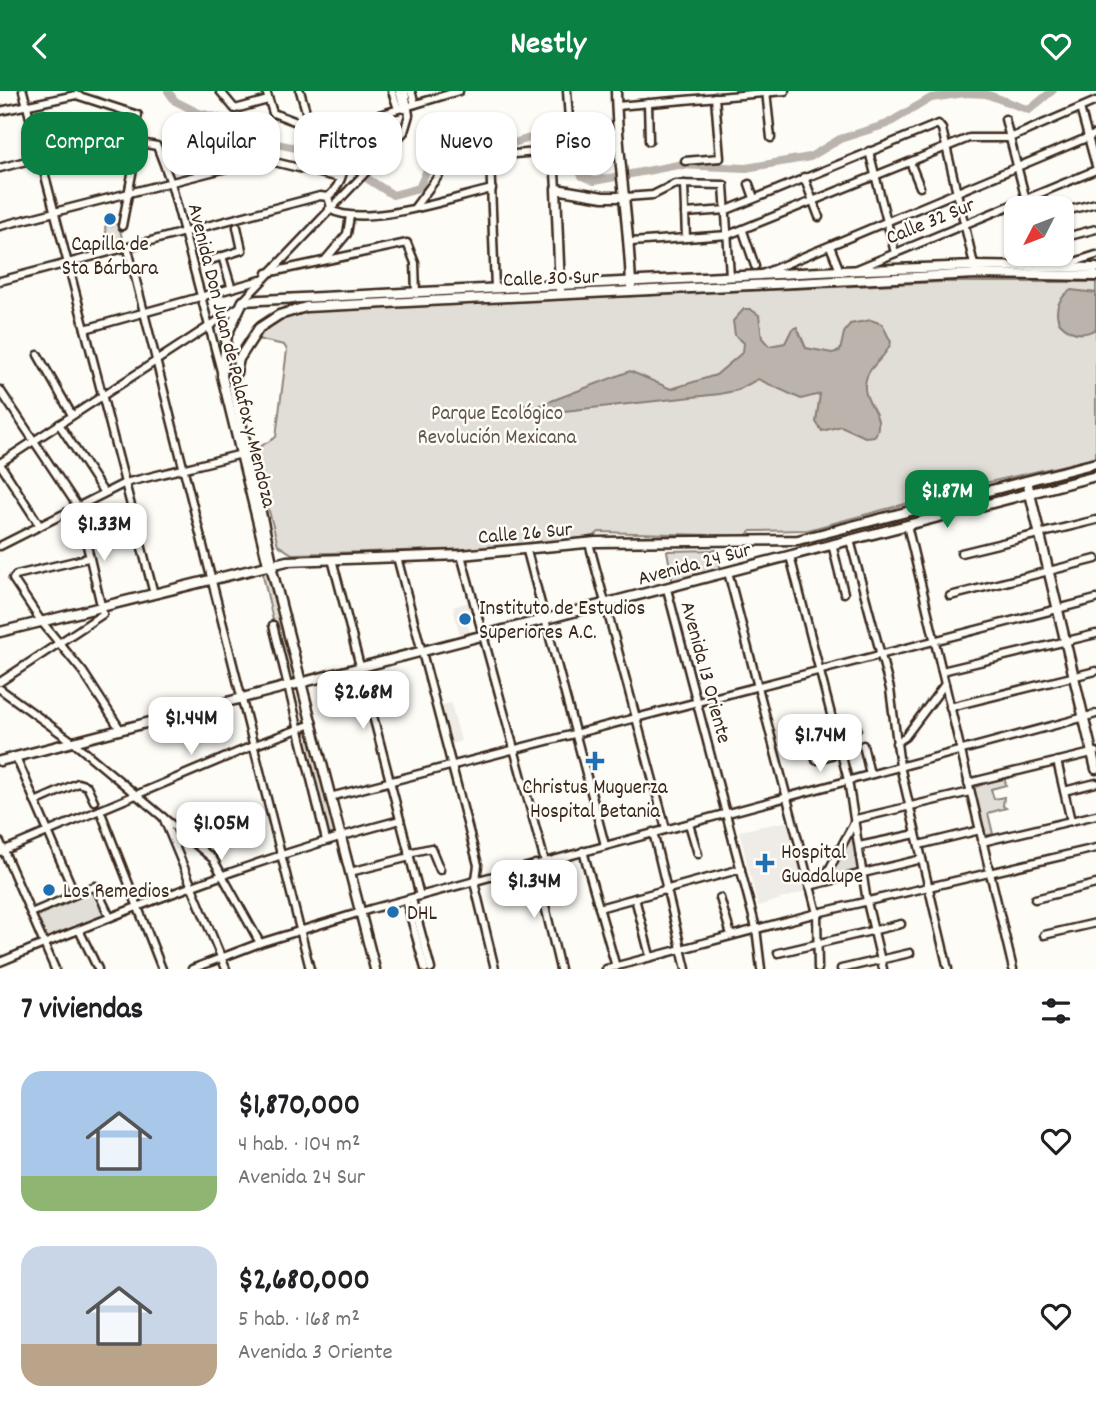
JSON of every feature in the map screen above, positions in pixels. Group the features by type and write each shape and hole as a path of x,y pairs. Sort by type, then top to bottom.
{"main road":[{"path":"617,91 618,166 626,197 631,242 631,287"},
{"path":"560,290 555,189 603,197 626,197"},
{"name":"Calle 30 Sur","path":"243,301 631,287 975,270 1096,268"},
{"name":"Calle 30 Sur","path":"631,287 730,276 855,270 975,270 1096,276"},
{"name":"Calle 30 Sur","path":"271,566 270,543 245,454 234,393 235,373 242,354 259,328 279,315 306,307 495,288 560,290"},
{"path":"276,299 282,306 279,315"},
{"path":"222,376 224,349 237,308 243,301"},
{"path":"224,349 230,356 242,354"},
{"name":"Avenida Don Juan de Palafox y Mendoza","path":"222,376 245,454 300,683 375,969"},
{"path":"1096,463 1027,481 1096,769"},
{"name":"Avenida 24 Sur","path":"0,761 361,669 1096,475"},
{"name":"Calle 26 Sur","path":"0,632 41,621 102,612 154,594 287,561 461,555 527,551 589,543 786,542 1027,481"},
{"path":"270,543 287,561"}],"street":[{"path":"23,91 28,112"},
{"path":"219,91 235,109 268,100"},
{"path":"266,91 273,113 294,121"},
{"path":"300,91 306,112"},
{"path":"392,91 406,107"},
{"path":"399,91 406,107"},
{"path":"243,301 400,137 408,121 405,91"},
{"path":"406,107 411,91"},
{"path":"391,112 459,91"},
{"path":"567,91 568,112"},
{"path":"617,106 786,91"},
{"path":"766,92 771,138"},
{"path":"0,111 76,95 129,112"},
{"path":"685,161 720,158 715,97"},
{"path":"631,242 728,235 743,231 973,137 1010,138 1096,101"},
{"path":"648,103 649,141"},
{"path":"1080,108 1096,168"},
{"path":"1005,119 1025,196"},
{"path":"685,213 727,210 934,125 941,126 975,270"},
{"path":"761,275 1096,134"},
{"name":"Avenida Don Juan de Palafox y Mendoza","path":"148,146 160,149 222,376"},
{"path":"517,155 545,151 552,153 555,189"},
{"path":"869,151 895,253"},
{"path":"0,168 21,162"},
{"path":"910,162 920,187"},
{"path":"280,163 341,176 337,187 328,197"},
{"name":"Calle 32 Sur","path":"1033,196 1096,168"},
{"path":"44,175 154,594"},
{"path":"122,226 129,175"},
{"path":"0,226 198,175"},
{"path":"415,207 439,175"},
{"path":"491,175 495,288"},
{"path":"804,177 819,217"},
{"path":"626,197 653,195 671,184 726,187 730,276"},
{"path":"684,184 686,238"},
{"path":"749,184 754,198"},
{"path":"337,187 343,194"},
{"path":"330,208 350,216 415,207 492,189"},
{"path":"0,281 320,196 328,197"},
{"path":"328,197 330,208"},
{"path":"1074,209 1096,203"},
{"name":"Calle 32 Sur","path":"855,270 1004,208"},
{"path":"325,260 347,234 350,216"},
{"path":"211,260 242,249 237,227"},
{"path":"1074,235 1096,229"},
{"path":"743,231 755,266"},
{"path":"267,273 407,243 415,263 416,295"},
{"path":"830,246 840,271"},
{"path":"128,249 310,969"},
{"name":"Calle 30 Sur","path":"1057,268 1096,255"},
{"path":"222,256 231,286"},
{"path":"85,329 231,286 261,280"},
{"path":"40,526 0,464 237,308"},
{"path":"38,355 72,415"},
{"path":"0,390 78,507 102,612 0,682"},
{"path":"59,424 104,493"},
{"path":"0,546 125,483 245,454"},
{"path":"961,553 1096,520"},
{"path":"907,525 1013,969"},
{"path":"850,540 882,653 891,695 900,766 948,969"},
{"path":"589,543 666,829"},
{"path":"832,544 844,593"},
{"path":"527,551 605,845"},
{"path":"461,555 545,862"},
{"path":"790,556 848,780 867,902 883,969"},
{"path":"397,557 478,866 475,881 495,969"},
{"path":"88,558 16,575 13,579 41,621 83,672 120,729"},
{"path":"332,559 420,896"},
{"path":"950,596 1096,559"},
{"path":"728,572 817,913 818,969"},
{"name":"Avenida 13 Oriente","path":"667,589 757,928 761,969"},
{"path":"330,797 934,638 1096,599"},
{"path":"272,625 326,840"},
{"path":"942,671 1096,634"},
{"path":"950,707 1096,671"},
{"path":"896,743 905,737 945,684"},
{"path":"0,689 73,742 213,859 260,943"},
{"path":"192,969 260,943 362,912 1096,714"},
{"path":"2,852 255,745 312,725"},
{"path":"837,738 854,733 857,727"},
{"path":"863,745 870,774"},
{"path":"816,760 840,752"},
{"path":"968,783 1094,752"},
{"path":"16,757 74,893"},
{"path":"1057,761 1071,821"},
{"path":"35,802 83,783 94,801"},
{"path":"1063,791 1096,783"},
{"path":"823,881 856,819 970,792"},
{"path":"100,810 140,906 162,969"},
{"path":"162,815 226,969"},
{"path":"982,842 1096,815"},
{"path":"0,961 223,876 326,840 400,820"},
{"path":"688,824 698,854"},
{"path":"919,845 979,830"},
{"path":"653,832 686,969"},
{"path":"859,846 916,834"},
{"path":"0,842 2,852 55,969"},
{"path":"350,872 431,848 440,870"},
{"path":"606,969 817,913 1096,848"},
{"path":"583,851 616,968"},
{"path":"809,886 922,859"},
{"path":"535,865 560,969"},
{"path":"599,908 741,869"},
{"path":"1035,899 1096,884"},
{"path":"31,913 95,886 110,917"},
{"path":"635,898 650,957"},
{"path":"720,898 731,935"},
{"path":"409,899 425,969"},
{"path":"778,953 901,923"},
{"path":"1044,935 1096,923"},
{"path":"79,930 98,969"},
{"path":"423,951 431,969"},
{"path":"841,969 910,953"}],"shaded area":[{"path":"1071,290 1096,293 1096,329 1076,333 1059,322 1059,304"},
{"path":"744,309 750,309 759,315 762,338 769,346 785,343 792,329 797,327 806,348 832,353 840,351 844,333 850,324 871,320 882,324 891,342 868,374 865,389 877,417 878,429 875,436 865,437 841,426 822,431 816,422 820,394 801,399 758,379 738,390 720,394 500,418 505,411 526,404 530,409 630,371 671,389 716,375 743,352 744,343 735,335 733,321"},
{"name":"Instituto de Estudios Superiores A.C.","path":"469,602 474,621 467,622 470,633 460,637 453,607"},
{"path":"451,703 461,741 452,744 442,705"},
{"path":"789,821 807,891 758,906 739,831"}],"green space":[{"path":"111,221 119,226 124,246 110,249 105,228 106,225 112,226"},
{"name":"Parque Ecológico Revolución Mexicana","path":"941,282 1096,282 1096,458 976,485 808,530 751,531 745,536 599,532 594,536 514,548 292,554 278,545 253,451 276,437 287,350 284,345 257,339 263,330 287,316 313,311"},
{"path":"716,550 721,570 673,584 667,551"},
{"path":"267,569 295,678 286,680 263,575"},
{"path":"309,732 336,833 327,835 300,735"},
{"path":"1004,776 1006,785 991,789 994,799 1004,797 1003,806 1006,808 988,813 993,834 984,836 973,788"},
{"path":"851,827 859,871 826,880"},
{"path":"94,891 106,916 46,941 35,917"}],"waterway":[{"path":"168,91 175,101 199,113 231,121 267,142 330,155 393,195 419,188 444,131 458,129 504,146 543,134 560,136 582,176 594,181 678,165 746,168 810,157 840,139 887,124 931,98 965,93 986,94 1029,110 1052,91"}],"place":[{"name":"Capilla de Sta Bárbara","path":"110,219"},
{"name":"Instituto de Estudios Superiores A.C.","path":"465,619"},
{"name":"Christus Muguerza Hospital Betania","path":"595,761"},
{"name":"Hospital Guadalupe","path":"765,863"},
{"name":"Los Remedios","path":"49,890"},
{"name":"DHL","path":"393,912"}]}
